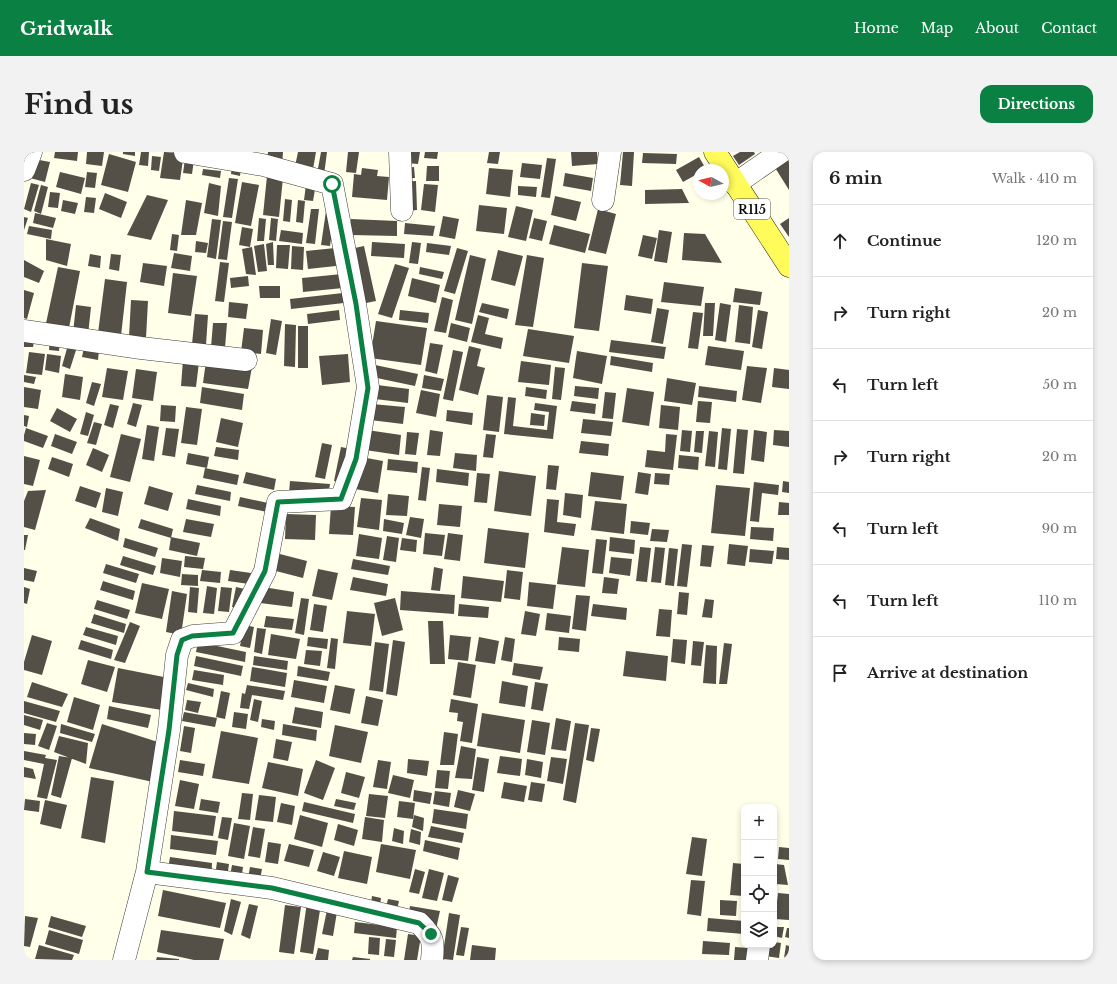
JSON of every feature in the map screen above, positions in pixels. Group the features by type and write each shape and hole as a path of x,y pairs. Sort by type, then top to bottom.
{"main road":[{"name":"R115","path":"715,152 789,266"}],"street":[{"path":"24,170 31,152"},
{"path":"124,960 147,872 169,730 177,655 182,640 192,636 233,633 265,571 278,502 341,499 356,459 368,388 356,304 332,184 263,165 185,152"},
{"path":"400,152 402,210"},
{"path":"603,200 610,152"},
{"path":"735,184 781,152"},
{"path":"24,331 141,348 246,360"},
{"path":"147,872 272,888 419,923 431,934 434,946 432,960"},
{"path":"757,960 759,948"}],"building":[{"path":"55,152 78,152 77,161 54,158"},
{"path":"87,152 104,152 102,166 86,164"},
{"path":"123,152 135,152 135,156 123,154"},
{"path":"141,152 149,152 148,166 139,165"},
{"path":"164,152 184,153 180,180 160,178"},
{"path":"268,152 283,152 282,165 267,163"},
{"path":"298,152 316,152 312,175 294,171"},
{"path":"321,152 327,152 324,175 317,174"},
{"path":"348,152 359,152 356,173 346,172"},
{"path":"408,152 420,152 418,164 406,163"},
{"path":"425,152 438,152 437,159 424,158"},
{"path":"489,152 500,152 498,164 487,163"},
{"path":"571,152 597,152 598,164 572,166"},
{"path":"623,152 634,152 632,186 620,185"},
{"path":"740,152 754,152 755,154 739,165 733,156"},
{"path":"643,153 677,154 676,164 642,163"},
{"path":"109,154 136,162 128,192 101,185"},
{"path":"152,156 161,157 159,171 151,170"},
{"path":"699,157 703,164 693,164 693,176 683,182 676,170"},
{"path":"787,157 789,160 789,190 774,166"},
{"path":"233,158 242,160 240,176 231,174"},
{"path":"547,158 556,159 550,198 541,197"},
{"path":"34,159 50,162 45,182 30,178"},
{"path":"185,159 194,160 192,174 183,173"},
{"path":"522,163 542,165 540,179 520,177"},
{"path":"427,166 439,166 439,181 426,181"},
{"path":"414,167 415,178 404,178 403,168"},
{"path":"362,168 378,170 377,176 389,177 387,200 352,197 354,174 361,175"},
{"path":"489,168 513,170 510,197 486,194"},
{"path":"203,169 221,171 220,178 202,175"},
{"path":"60,172 85,178 81,194 56,187"},
{"path":"87,172 97,173 95,188 85,187"},
{"path":"565,173 593,178 591,191 563,186"},
{"path":"267,176 283,178 279,217 263,215"},
{"path":"307,177 317,178 313,201 304,200"},
{"path":"229,178 238,179 232,218 223,217"},
{"path":"416,181 417,210 404,211 402,182"},
{"path":"242,182 259,185 251,226 235,223"},
{"path":"31,183 39,185 31,212 24,209"},
{"path":"209,183 221,186 218,216 204,213"},
{"path":"424,184 438,185 435,212 421,210"},
{"path":"41,185 48,187 41,214 34,211"},
{"path":"518,186 537,187 536,197 518,195"},
{"path":"682,189 689,203 645,204 645,190"},
{"path":"50,192 60,193 58,208 48,207"},
{"path":"105,193 127,202 121,218 99,209"},
{"path":"147,195 168,200 151,240 127,235"},
{"path":"555,196 581,202 576,221 551,215"},
{"path":"86,197 96,198 94,213 84,212"},
{"path":"285,199 292,200 290,222 283,221"},
{"path":"63,200 78,203 75,214 61,211"},
{"path":"186,200 202,203 196,235 181,235"},
{"path":"298,200 305,201 303,223 296,222"},
{"path":"479,205 507,208 504,234 476,231"},
{"path":"516,206 533,210 526,241 508,237"},
{"path":"311,209 319,209 315,244 306,243"},
{"path":"598,209 616,214 606,254 588,250"},
{"path":"326,211 335,211 330,246 321,245"},
{"path":"35,213 56,218 53,228 33,223"},
{"path":"443,216 459,219 455,239 439,236"},
{"path":"24,217 28,218 24,230"},
{"path":"259,218 266,219 264,241 257,241"},
{"path":"271,218 278,219 276,241 269,240"},
{"path":"534,218 547,221 542,241 529,238"},
{"path":"789,218 789,237 780,224"},
{"path":"212,219 221,220 216,259 207,257"},
{"path":"351,219 397,221 397,236 351,235"},
{"path":"223,221 232,222 227,260 218,259"},
{"path":"405,223 435,226 433,236 404,234"},
{"path":"554,225 590,234 585,253 549,244"},
{"path":"29,226 52,230 51,239 27,234"},
{"path":"242,227 253,229 250,247 239,245"},
{"path":"281,230 303,233 302,244 279,241"},
{"path":"659,230 672,232 667,263 654,261"},
{"path":"684,233 705,234 722,263 682,260"},
{"path":"172,234 179,235 177,251 170,250"},
{"path":"643,235 657,238 652,259 638,256"},
{"path":"46,239 71,244 67,266 46,260"},
{"path":"196,241 208,243 206,253 195,252"},
{"path":"273,242 274,265 268,265 266,244"},
{"path":"372,242 405,244 404,258 371,256"},
{"path":"412,242 421,243 418,264 409,263"},
{"path":"427,243 451,246 449,255 426,252"},
{"path":"264,244 267,271 258,272 254,246"},
{"path":"277,245 290,245 288,269 276,268"},
{"path":"292,246 304,247 303,270 291,269"},
{"path":"364,246 376,301 361,304 350,249"},
{"path":"252,247 256,275 246,274 242,249"},
{"path":"335,248 336,266 308,269 306,251"},
{"path":"457,248 468,251 455,294 444,291"},
{"path":"498,250 523,256 515,286 491,280"},
{"path":"174,253 192,256 190,271 171,268"},
{"path":"90,254 101,256 100,268 88,266"},
{"path":"111,254 121,255 119,271 109,269"},
{"path":"470,255 486,259 472,324 455,320"},
{"path":"527,255 544,258 533,327 515,325"},
{"path":"24,260 44,271 39,283 24,277"},
{"path":"220,262 229,263 224,302 215,301"},
{"path":"143,263 167,266 164,286 140,282"},
{"path":"582,263 608,266 599,331 574,328"},
{"path":"395,264 409,268 392,318 378,314"},
{"path":"58,267 80,271 68,333 45,328"},
{"path":"420,267 444,272 442,279 419,274"},
{"path":"173,273 197,276 191,316 168,313"},
{"path":"342,274 343,288 303,292 302,278"},
{"path":"248,276 249,286 231,288 230,278"},
{"path":"412,278 440,285 436,303 408,296"},
{"path":"105,279 127,282 121,336 98,333"},
{"path":"664,282 704,287 701,306 661,302"},
{"path":"259,286 280,286 280,298 260,298"},
{"path":"735,288 762,292 760,305 733,302"},
{"path":"24,290 34,293 27,319 24,318"},
{"path":"343,293 344,303 291,309 290,299"},
{"path":"626,295 653,299 651,314 624,310"},
{"path":"442,297 453,300 446,333 434,331"},
{"path":"131,300 148,301 146,338 129,337"},
{"path":"229,302 248,304 246,319 228,317"},
{"path":"482,303 509,309 507,319 479,312"},
{"path":"705,303 715,303 713,336 703,336"},
{"path":"720,303 731,305 726,342 715,340"},
{"path":"76,305 91,307 88,335 73,333"},
{"path":"739,305 753,307 750,344 735,342"},
{"path":"657,308 669,310 663,344 651,342"},
{"path":"339,310 340,320 308,324 307,314"},
{"path":"400,310 429,313 428,323 399,320"},
{"path":"758,310 768,312 762,349 752,347"},
{"path":"693,312 703,313 698,349 688,348"},
{"path":"195,314 208,315 206,345 192,344"},
{"path":"478,315 489,318 485,334 503,338 501,349 471,342"},
{"path":"271,319 282,321 276,355 266,353"},
{"path":"376,321 427,328 421,365 370,358"},
{"path":"213,323 227,323 225,348 211,347"},
{"path":"451,323 470,328 467,342 448,337"},
{"path":"24,324 37,326 33,347 24,347"},
{"path":"285,324 296,325 295,367 284,366"},
{"path":"298,326 308,326 308,368 298,368"},
{"path":"244,328 263,330 261,354 241,352"},
{"path":"528,329 574,336 569,363 523,356"},
{"path":"50,338 60,339 59,351 49,350"},
{"path":"611,340 666,347 664,359 609,352"},
{"path":"430,343 443,345 437,374 425,371"},
{"path":"68,345 77,347 70,369 62,366"},
{"path":"469,346 481,349 477,366 485,368 478,395 459,390"},
{"path":"708,346 744,351 741,370 705,365"},
{"path":"84,347 99,350 98,360 82,357"},
{"path":"453,350 463,352 453,401 443,399"},
{"path":"577,351 607,356 602,384 573,378"},
{"path":"29,352 45,354 42,375 26,373"},
{"path":"47,354 61,356 59,373 45,370"},
{"path":"348,354 350,382 322,385 319,356"},
{"path":"611,356 653,363 652,372 610,365"},
{"path":"183,360 199,362 196,387 181,386"},
{"path":"206,361 252,367 248,389 203,383"},
{"path":"521,361 551,365 549,385 518,382"},
{"path":"375,365 418,374 415,386 372,377"},
{"path":"747,366 767,368 761,403 742,400"},
{"path":"555,367 565,368 561,400 552,399"},
{"path":"107,368 128,371 123,400 102,397"},
{"path":"774,368 789,370 789,389 772,387"},
{"path":"136,369 157,372 153,401 132,398"},
{"path":"65,374 83,377 80,400 62,397"},
{"path":"24,375 36,377 34,384 24,382"},
{"path":"424,375 444,379 441,391 422,388"},
{"path":"667,378 696,383 692,405 664,401"},
{"path":"92,382 101,384 94,406 86,403"},
{"path":"377,385 409,389 408,403 375,399"},
{"path":"575,386 599,388 598,399 574,396"},
{"path":"699,386 737,391 736,402 698,397"},
{"path":"24,387 41,390 38,409 24,407"},
{"path":"202,387 244,394 242,410 200,403"},
{"path":"526,387 547,390 546,399 525,396"},
{"path":"627,388 654,392 649,426 622,422"},
{"path":"421,390 440,394 436,417 416,413"},
{"path":"605,392 616,393 613,419 602,418"},
{"path":"487,395 503,397 499,432 483,430"},
{"path":"508,397 516,398 513,426 547,430 549,412 534,410 535,403 557,406 553,439 504,434"},
{"path":"572,401 596,404 595,414 570,411"},
{"path":"698,401 712,402 710,423 696,422"},
{"path":"133,403 142,405 136,427 127,424"},
{"path":"110,404 119,406 113,428 104,425"},
{"path":"372,404 405,407 403,424 370,420"},
{"path":"161,405 176,406 175,422 160,421"},
{"path":"661,405 680,407 678,430 659,428"},
{"path":"186,407 202,409 197,445 181,443"},
{"path":"57,408 77,419 70,432 50,421"},
{"path":"447,410 473,413 472,425 446,421"},
{"path":"86,412 94,415 88,436 80,434"},
{"path":"531,413 545,415 544,426 530,425"},
{"path":"24,415 29,416 27,427 24,426"},
{"path":"221,418 243,423 238,447 216,442"},
{"path":"583,419 613,422 611,436 581,433"},
{"path":"94,422 102,424 96,445 87,443"},
{"path":"147,425 159,427 154,461 142,459"},
{"path":"26,428 48,436 43,448 24,441"},
{"path":"166,428 179,429 175,457 162,455"},
{"path":"722,428 731,429 727,470 718,469"},
{"path":"737,429 748,430 744,474 733,473"},
{"path":"367,430 401,435 399,455 365,450"},
{"path":"430,430 443,432 440,456 427,455"},
{"path":"682,430 692,431 690,452 680,451"},
{"path":"754,430 767,432 764,462 751,460"},
{"path":"774,430 789,431 789,447 773,445"},
{"path":"696,431 704,431 702,453 694,452"},
{"path":"709,431 718,432 715,467 705,466"},
{"path":"407,432 419,433 416,455 405,454"},
{"path":"55,434 77,442 72,454 51,446"},
{"path":"121,434 141,439 130,482 110,477"},
{"path":"486,434 496,435 493,458 483,457"},
{"path":"666,434 677,435 673,470 645,467 647,450 665,452"},
{"path":"581,441 609,444 608,456 579,453"},
{"path":"322,443 332,445 325,479 315,477"},
{"path":"216,447 239,450 238,460 214,456"},
{"path":"341,447 351,449 344,483 334,481"},
{"path":"93,448 109,455 102,472 86,465"},
{"path":"188,453 209,457 207,468 186,464"},
{"path":"455,453 477,455 476,471 453,468"},
{"path":"679,455 699,457 698,470 678,468"},
{"path":"24,456 40,460 33,486 24,484"},
{"path":"52,457 73,464 69,477 48,469"},
{"path":"361,457 383,461 378,493 355,489"},
{"path":"388,459 418,462 417,473 387,470"},
{"path":"548,465 559,466 556,490 546,489"},
{"path":"422,467 430,468 426,501 418,500"},
{"path":"205,468 239,475 237,485 203,478"},
{"path":"437,469 469,473 468,486 436,482"},
{"path":"499,471 536,476 531,516 494,511"},
{"path":"246,472 276,479 274,490 243,483"},
{"path":"591,472 624,476 621,500 588,496"},
{"path":"638,472 651,474 648,495 635,493"},
{"path":"477,473 490,474 487,503 474,502"},
{"path":"655,473 670,474 669,485 654,484"},
{"path":"290,481 330,484 328,496 289,493"},
{"path":"783,481 789,482 789,493 782,492"},
{"path":"754,482 779,485 778,495 762,493 759,522 750,521"},
{"path":"197,485 231,492 230,501 195,494"},
{"path":"716,485 750,488 745,536 711,533"},
{"path":"80,486 101,493 96,508 75,501"},
{"path":"149,486 173,493 168,511 144,504"},
{"path":"106,488 123,492 118,516 102,512"},
{"path":"46,490 35,530 24,527 24,501 28,491"},
{"path":"565,493 583,495 581,518 563,515"},
{"path":"388,494 409,496 407,516 386,515"},
{"path":"240,497 273,504 272,513 238,506"},
{"path":"361,498 382,500 379,530 357,527"},
{"path":"188,499 221,506 220,516 186,509"},
{"path":"547,499 559,500 557,522 576,524 574,536 544,532"},
{"path":"595,501 627,504 624,534 591,530"},
{"path":"779,502 789,503 789,515 778,515"},
{"path":"439,504 462,506 460,527 437,525"},
{"path":"331,506 355,507 353,535 329,534"},
{"path":"286,514 316,515 315,540 285,539"},
{"path":"410,517 424,519 421,538 406,535"},
{"path":"90,518 120,529 118,541 85,528"},
{"path":"141,519 173,529 171,538 138,528"},
{"path":"186,519 214,524 211,537 183,532"},
{"path":"384,519 404,523 402,534 383,531"},
{"path":"631,521 650,523 648,535 630,533"},
{"path":"751,527 774,528 773,541 750,539"},
{"path":"488,528 529,533 525,568 484,563"},
{"path":"652,529 669,530 667,542 650,541"},
{"path":"425,533 445,535 442,556 423,554"},
{"path":"448,533 463,535 460,561 444,559"},
{"path":"359,534 382,538 379,559 356,556"},
{"path":"24,535 28,535 25,550 24,550"},
{"path":"387,536 399,538 396,562 383,560"},
{"path":"171,537 200,543 197,556 169,550"},
{"path":"610,537 635,540 634,554 609,551"},
{"path":"125,538 158,548 155,557 123,547"},
{"path":"402,538 417,540 416,552 400,550"},
{"path":"596,539 607,540 603,574 592,573"},
{"path":"682,544 692,545 687,587 677,586"},
{"path":"729,544 748,546 745,566 727,564"},
{"path":"702,545 714,546 711,567 700,566"},
{"path":"562,547 589,550 585,587 557,584"},
{"path":"640,547 651,548 647,582 636,581"},
{"path":"655,547 665,548 661,583 651,582"},
{"path":"777,547 789,548 789,560 776,559"},
{"path":"669,548 678,549 674,586 665,585"},
{"path":"750,549 774,551 772,564 749,562"},
{"path":"276,553 307,561 303,578 272,570"},
{"path":"123,556 156,566 153,575 120,565"},
{"path":"185,556 205,558 203,569 184,567"},
{"path":"611,557 632,559 630,576 609,573"},
{"path":"162,558 182,561 180,577 160,573"},
{"path":"353,559 390,566 388,575 351,569"},
{"path":"106,564 139,574 136,583 103,573"},
{"path":"434,567 443,569 440,591 431,590"},
{"path":"24,568 37,571 34,582 24,580"},
{"path":"318,569 338,573 332,600 312,596"},
{"path":"202,570 221,572 220,583 200,581"},
{"path":"230,570 251,573 249,584 228,581"},
{"path":"507,570 523,572 520,600 504,598"},
{"path":"182,574 198,575 198,586 181,585"},
{"path":"463,576 504,581 501,602 461,598"},
{"path":"353,577 388,584 386,596 350,590"},
{"path":"604,577 619,579 617,594 602,593"},
{"path":"103,581 135,591 133,600 100,590"},
{"path":"529,582 556,585 553,609 527,606"},
{"path":"142,583 169,589 162,619 135,613"},
{"path":"207,586 217,588 214,614 203,613"},
{"path":"24,587 30,589 27,604 24,603"},
{"path":"190,587 199,588 197,613 188,612"},
{"path":"221,587 232,588 229,612 218,611"},
{"path":"236,587 249,590 244,610 232,607"},
{"path":"263,587 294,592 292,607 260,603"},
{"path":"172,591 187,594 181,635 166,632"},
{"path":"401,591 455,595 454,614 400,610"},
{"path":"679,592 689,593 687,615 677,614"},
{"path":"576,595 590,596 586,631 572,629"},
{"path":"301,598 309,599 304,635 295,633"},
{"path":"395,598 403,630 382,636 374,603"},
{"path":"705,599 714,600 712,618 702,617"},
{"path":"97,600 130,610 127,619 94,609"},
{"path":"314,604 327,606 323,632 310,630"},
{"path":"459,604 489,607 488,618 458,616"},
{"path":"593,604 627,608 626,620 591,616"},
{"path":"659,609 672,610 670,637 656,636"},
{"path":"347,611 375,614 371,646 343,643"},
{"path":"525,611 540,614 536,636 521,634"},
{"path":"547,613 571,616 569,633 545,630"},
{"path":"94,614 126,624 124,633 91,623"},
{"path":"266,616 294,619 292,630 264,627"},
{"path":"428,621 443,621 445,664 430,664"},
{"path":"130,622 140,626 125,663 114,660"},
{"path":"244,625 254,627 250,648 240,646"},
{"path":"86,627 118,636 116,645 83,635"},
{"path":"257,628 266,629 262,654 254,652"},
{"path":"271,634 300,639 296,659 268,655"},
{"path":"32,635 52,641 42,675 24,670 24,662"},
{"path":"450,635 471,637 468,661 448,659"},
{"path":"308,637 328,639 327,649 307,646"},
{"path":"479,637 499,641 495,664 475,661"},
{"path":"505,637 515,639 512,662 501,660"},
{"path":"559,637 580,639 579,652 558,650"},
{"path":"331,638 338,639 335,669 327,668"},
{"path":"673,639 687,640 685,664 671,662"},
{"path":"81,640 113,650 111,659 78,649"},
{"path":"393,640 405,642 397,696 386,694"},
{"path":"693,641 704,642 701,666 691,665"},
{"path":"198,642 246,652 245,662 196,652"},
{"path":"375,642 389,644 383,692 369,690"},
{"path":"724,643 732,644 727,684 719,684"},
{"path":"706,645 717,646 716,684 703,683"},
{"path":"306,650 322,651 320,666 304,664"},
{"path":"626,651 668,656 666,681 623,676"},
{"path":"196,656 243,666 241,676 194,666"},
{"path":"254,656 288,661 287,670 253,665"},
{"path":"88,660 115,667 107,692 81,684"},
{"path":"458,662 476,665 471,698 453,695"},
{"path":"514,663 543,667 540,680 512,675"},
{"path":"298,666 330,672 328,681 297,676"},
{"path":"252,667 287,673 285,687 250,681"},
{"path":"118,668 174,679 168,711 112,702"},
{"path":"194,670 224,675 223,685 192,680"},
{"path":"294,680 327,686 324,703 291,697"},
{"path":"502,681 528,686 525,707 499,703"},
{"path":"32,682 68,694 62,707 27,697"},
{"path":"535,682 548,684 543,711 531,709"},
{"path":"188,683 214,689 213,697 186,690"},
{"path":"247,685 285,691 283,700 252,695 249,709 240,708 242,693 245,694"},
{"path":"335,685 355,689 350,714 330,710"},
{"path":"221,691 230,693 225,719 216,717"},
{"path":"366,696 383,700 378,726 361,723"},
{"path":"74,697 100,705 93,730 67,722"},
{"path":"254,699 262,701 258,722 250,720"},
{"path":"451,699 478,704 472,743 460,741 463,722 457,721 458,713 449,712"},
{"path":"187,700 201,702 198,713 185,710"},
{"path":"24,701 60,711 56,722 24,713"},
{"path":"109,706 151,715 148,728 107,719"},
{"path":"295,707 323,712 321,728 292,723"},
{"path":"184,712 217,718 215,727 182,721"},
{"path":"234,712 248,714 246,729 232,727"},
{"path":"482,713 525,720 520,753 477,746"},
{"path":"24,715 43,720 40,730 24,725"},
{"path":"556,718 571,721 566,751 551,749"},
{"path":"262,719 275,721 274,730 261,727"},
{"path":"532,720 550,723 545,755 527,752"},
{"path":"47,723 57,726 49,750 38,746"},
{"path":"575,723 589,725 576,803 563,800"},
{"path":"61,724 95,734 92,742 60,733"},
{"path":"102,724 164,744 153,782 89,768"},
{"path":"283,724 317,730 316,741 282,735"},
{"path":"335,725 368,732 361,763 329,756"},
{"path":"184,726 195,728 191,753 180,751"},
{"path":"591,728 600,729 594,762 586,760"},
{"path":"221,731 258,738 249,784 212,778"},
{"path":"444,732 458,734 454,765 440,765"},
{"path":"24,733 36,734 35,745 24,744"},
{"path":"59,736 88,743 86,764 54,752"},
{"path":"276,739 292,742 288,761 273,758"},
{"path":"461,746 476,749 472,779 455,778"},
{"path":"24,751 46,755 45,758 57,760 47,799 37,797 44,764 24,760"},
{"path":"59,756 72,758 61,798 51,795"},
{"path":"500,756 522,759 520,776 497,773"},
{"path":"477,757 489,759 484,792 472,790"},
{"path":"551,757 567,759 563,784 547,781"},
{"path":"408,759 429,761 427,776 407,773"},
{"path":"527,759 543,762 541,778 525,775"},
{"path":"180,760 205,764 203,776 178,772"},
{"path":"316,760 335,768 323,800 304,793"},
{"path":"378,760 391,762 387,789 373,787"},
{"path":"268,762 303,769 298,796 262,788"},
{"path":"24,767 33,769 36,779 24,777"},
{"path":"437,770 450,771 448,789 435,788"},
{"path":"346,772 365,777 359,798 341,793"},
{"path":"393,775 414,780 410,798 388,793"},
{"path":"91,777 114,781 105,843 81,838"},
{"path":"180,780 199,784 194,809 175,806"},
{"path":"504,782 527,786 524,802 501,798"},
{"path":"531,782 545,784 542,802 528,800"},
{"path":"414,790 432,793 430,804 413,801"},
{"path":"458,790 475,794 470,811 454,807"},
{"path":"435,791 451,793 449,807 433,804"},
{"path":"242,793 253,794 250,820 238,819"},
{"path":"369,794 388,796 385,818 366,816"},
{"path":"259,795 276,797 273,822 255,820"},
{"path":"25,799 40,801 39,812 24,810"},
{"path":"201,799 220,802 218,813 199,810"},
{"path":"336,799 356,803 354,810 334,806"},
{"path":"45,800 67,805 61,829 40,824"},
{"path":"399,801 415,803 413,819 397,817"},
{"path":"304,802 355,814 353,823 302,811"},
{"path":"281,803 295,806 292,825 277,822"},
{"path":"434,809 468,814 466,829 432,823"},
{"path":"174,811 216,816 213,836 172,831"},
{"path":"300,815 328,823 322,847 294,839"},
{"path":"414,815 424,818 423,831 412,827"},
{"path":"222,817 232,818 228,840 218,838"},
{"path":"365,817 384,820 382,842 362,839"},
{"path":"234,823 250,826 244,859 228,856"},
{"path":"338,824 358,830 354,846 334,840"},
{"path":"431,826 464,833 462,843 428,837"},
{"path":"253,827 265,829 260,858 248,856"},
{"path":"394,828 404,831 403,844 392,841"},
{"path":"411,829 421,832 420,845 409,842"},
{"path":"171,835 218,841 216,855 170,849"},
{"path":"692,837 707,839 702,876 686,874"},
{"path":"425,840 460,848 458,860 423,851"},
{"path":"268,842 281,844 278,864 265,862"},
{"path":"289,844 314,850 309,867 284,861"},
{"path":"381,844 416,850 410,879 376,872"},
{"path":"779,847 789,848 789,860 778,859"},
{"path":"344,851 372,857 367,884 338,878"},
{"path":"323,852 340,857 334,876 317,871"},
{"path":"170,857 212,863 211,888 166,881"},
{"path":"217,862 229,864 225,892 213,890"},
{"path":"733,863 741,864 741,896 730,895"},
{"path":"777,864 784,865 788,885 777,884"},
{"path":"232,865 243,867 239,895 227,893"},
{"path":"250,867 262,869 257,897 245,895"},
{"path":"415,869 425,872 419,894 409,892"},
{"path":"429,869 444,873 437,901 422,898"},
{"path":"448,875 459,878 452,902 442,900"},
{"path":"691,880 705,881 701,916 687,914"},
{"path":"163,890 226,903 220,928 158,916"},
{"path":"778,893 789,894 789,920 777,919"},
{"path":"372,896 381,898 378,920 369,919"},
{"path":"231,899 241,902 232,935 224,931"},
{"path":"388,899 399,901 394,922 383,920"},
{"path":"720,900 737,901 736,916 720,915"},
{"path":"307,902 321,904 313,954 300,952"},
{"path":"249,904 258,906 250,939 241,935"},
{"path":"285,905 301,907 294,954 279,952"},
{"path":"410,906 440,911 436,929 407,924"},
{"path":"327,910 337,912 333,936 322,934"},
{"path":"449,913 460,915 453,960 442,959"},
{"path":"25,916 38,918 30,947 24,946"},
{"path":"51,916 86,926 82,937 48,927"},
{"path":"708,918 741,921 741,934 707,931"},
{"path":"355,922 397,927 396,938 354,933"},
{"path":"461,927 469,928 464,956 456,955"},
{"path":"777,927 784,927 782,938 777,937"},
{"path":"787,928 789,928 789,938 785,937"},
{"path":"49,930 83,940 79,954 45,944"},
{"path":"161,930 224,939 219,960 194,960 157,952"},
{"path":"408,934 421,936 417,960 404,960"},
{"path":"369,937 380,938 379,955 368,954"},
{"path":"386,939 396,940 394,957 384,956"},
{"path":"703,941 730,943 729,955 702,954"},
{"path":"777,942 781,943 779,958 765,956 766,948 777,948"},
{"path":"39,945 74,955 72,960 35,959"},
{"path":"472,945 496,948 495,960 470,960"},
{"path":"786,945 789,946 789,959 784,958"},
{"path":"735,947 762,949 761,960 734,960"},
{"path":"318,948 329,950 328,960 315,960"},
{"path":"157,957 179,959 179,960 156,960"},
{"path":"353,957 370,959 370,960 352,960"}],"route":[{"path":"332,184 356,304 368,388 356,459 341,499 278,502 265,571 233,633 192,636 182,640 177,655 169,730 147,872 272,888 419,923 431,934"}]}
